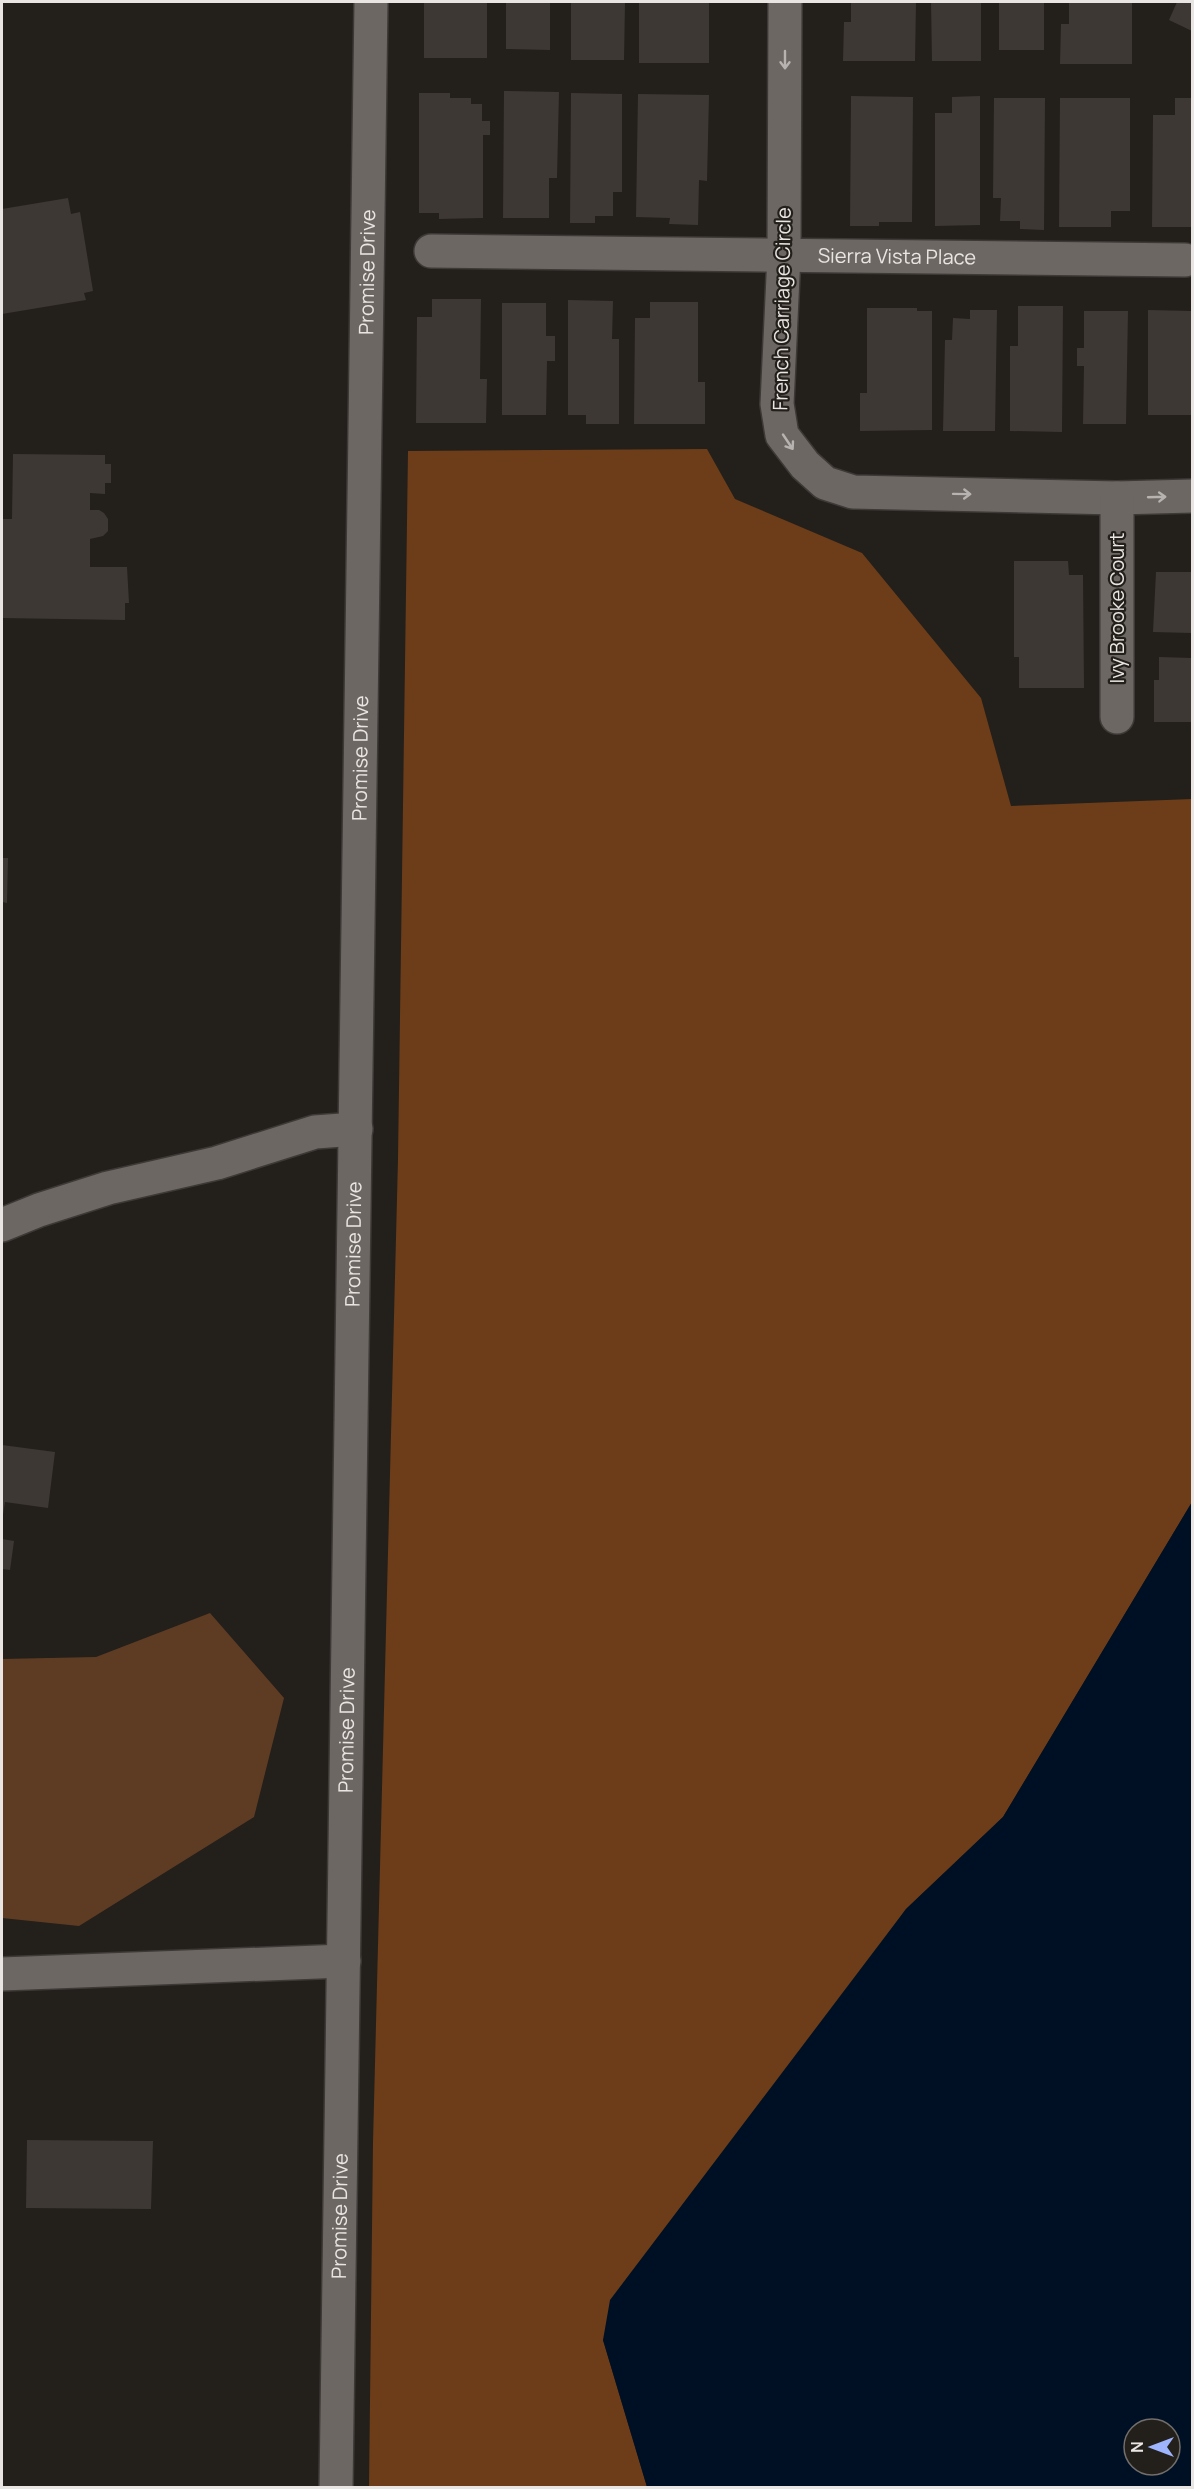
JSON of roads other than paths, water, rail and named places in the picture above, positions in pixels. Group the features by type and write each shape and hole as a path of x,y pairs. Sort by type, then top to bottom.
{"street":[{"name":"Promise Drive","path":"336,2487 371,2"},
{"name":"French Carriage Circle","path":"785,2 784,255 777,404 782,435 805,465 825,483 854,492 1117,498 1192,496"},
{"name":"Sierra Vista Place","path":"431,251 1185,260"},
{"name":"Ivy Brooke Court","path":"1117,498 1117,717"},
{"path":"2,1225 108,1188 217,1163 315,1132 356,1129"},
{"path":"2,1974 344,1961"}],"water":[{"path":"1192,1502 1192,2487 647,2487 603,2340 610,2300 906,1909 1003,1817"}]}
